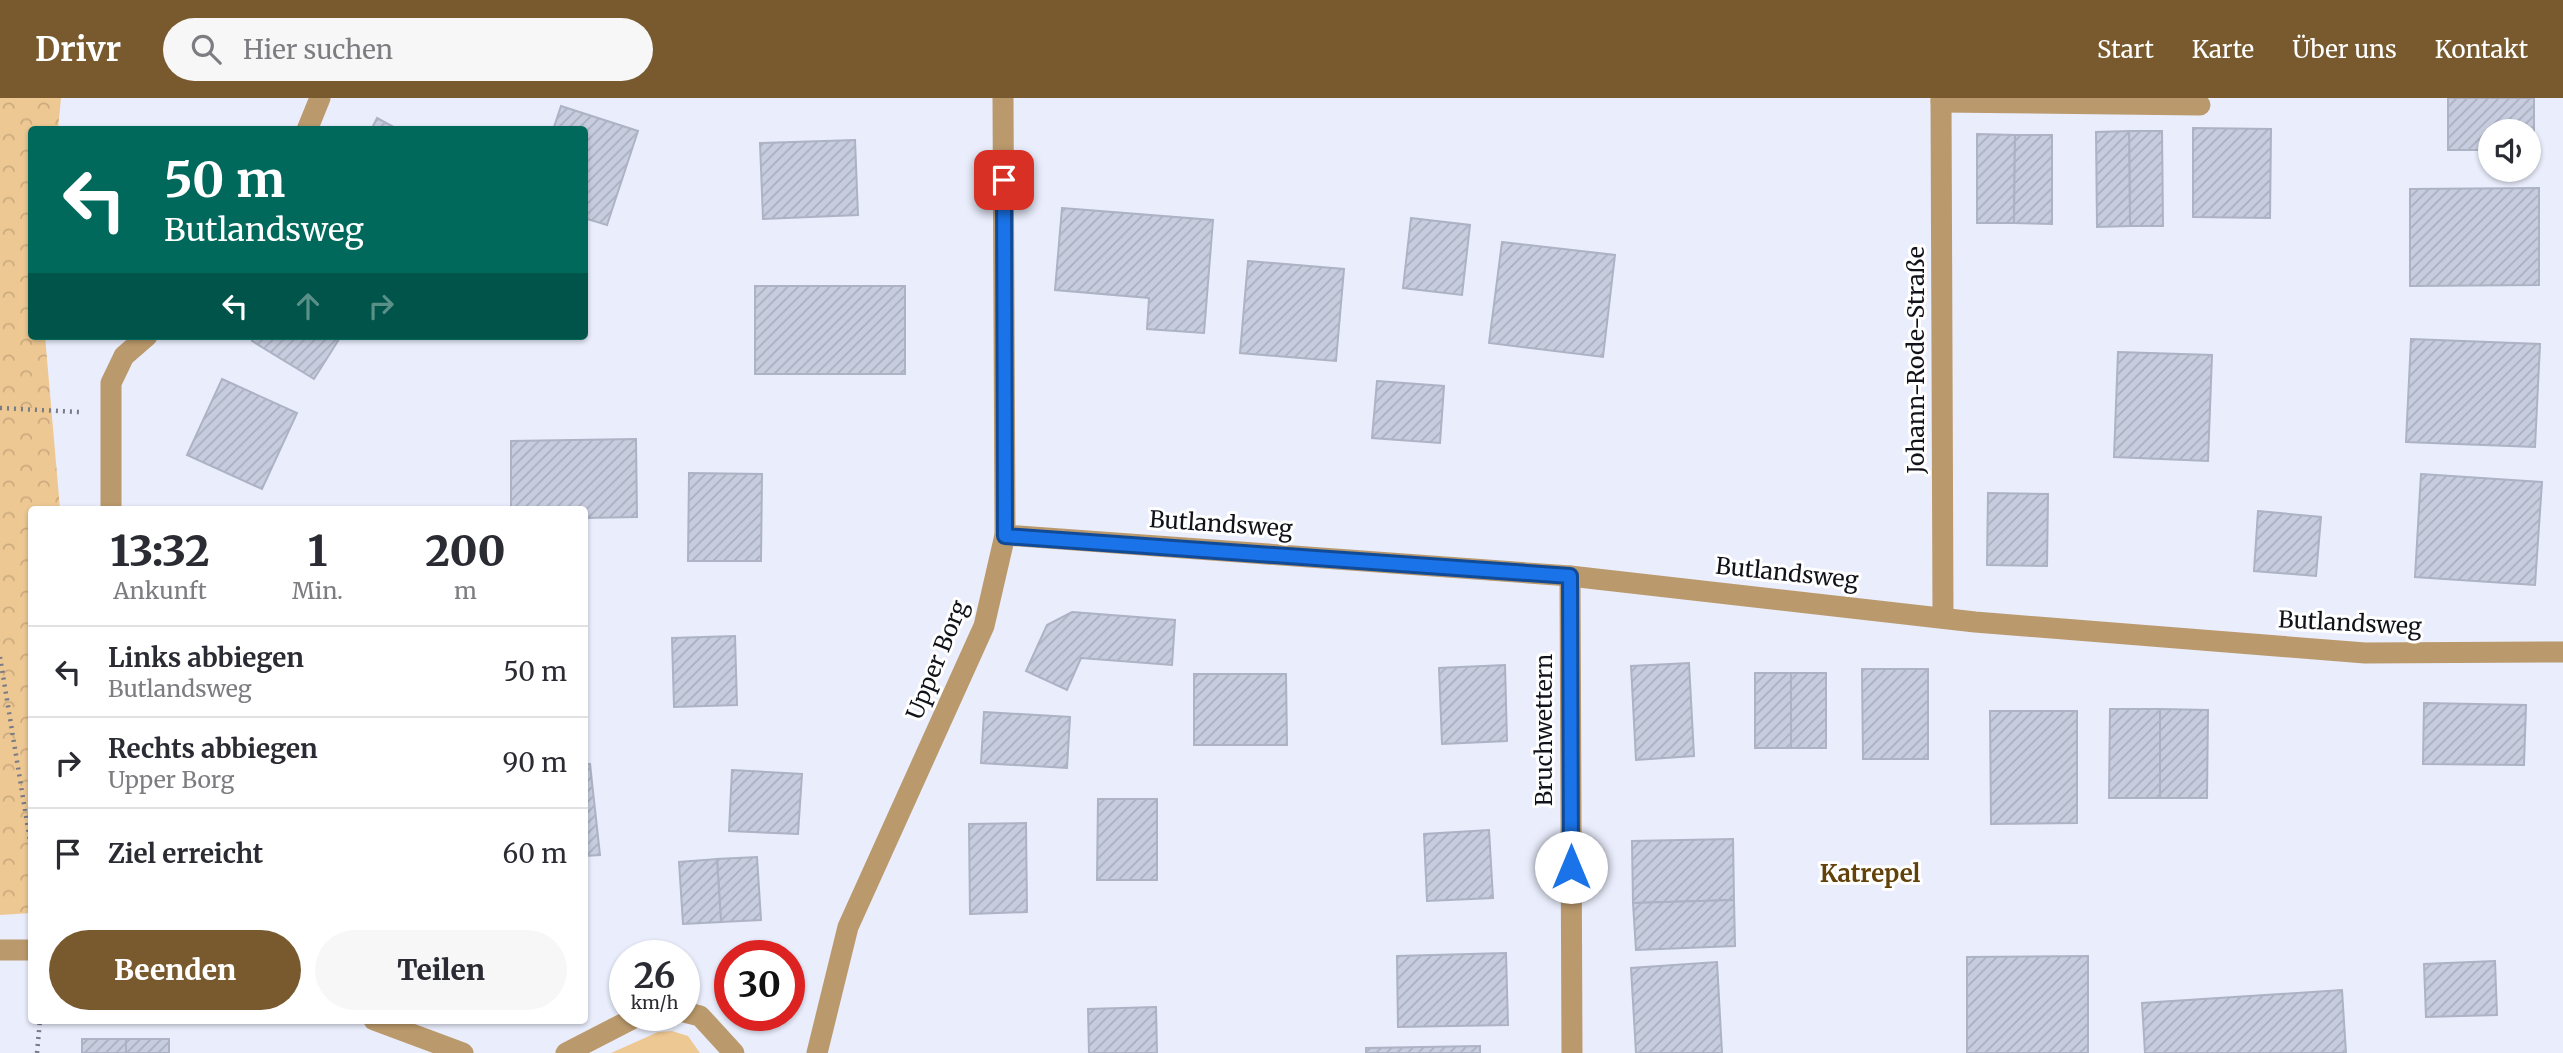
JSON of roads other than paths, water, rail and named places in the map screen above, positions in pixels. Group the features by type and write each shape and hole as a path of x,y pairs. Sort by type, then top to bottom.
{"street":[{"path":"309,126 320,98"},
{"name":"Upper Borg","path":"817,1053 848,926 984,626 1005,536 1003,98"},
{"name":"Johann-Rode-Straße","path":"1943,617 1941,100 2200,105"},
{"path":"111,506 111,383 124,356 142,340"},
{"name":"Butlandsweg","path":"1005,536 1570,576 1943,617 2365,653 2563,652"},
{"name":"Bruchwettern","path":"1570,576 1573,1053"},
{"path":"0,950 28,950"},
{"path":"700,1016 734,1053"},
{"path":"384,1024 463,1053"},
{"path":"566,1053 609,1031"}],"district":[{"name":"Katrepel","path":"1870,874"}]}
